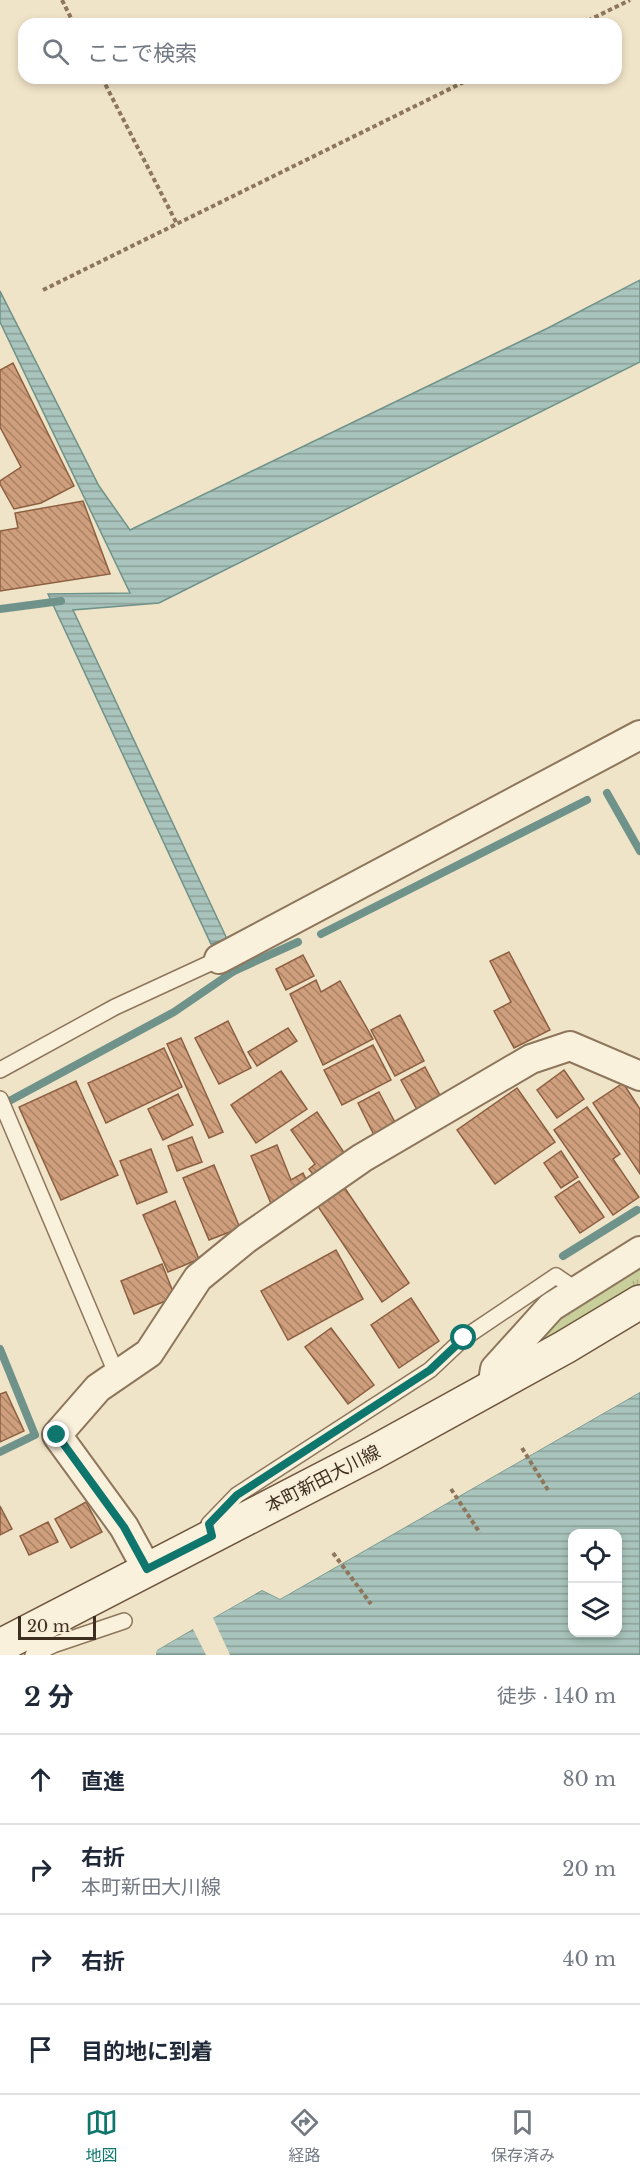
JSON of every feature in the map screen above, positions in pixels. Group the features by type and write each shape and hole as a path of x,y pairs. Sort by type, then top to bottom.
{"main road":[{"name":"本町新田大川線","path":"0,1646 371,1454 492,1388 640,1302"}],"street":[{"path":"219,959 640,735"},
{"path":"147,1569 124,1527 57,1435 98,1388 148,1353 198,1278 247,1238 362,1158 531,1059 570,1046 640,1076"},
{"path":"492,1388 495,1369 551,1307 575,1289 640,1251"}],"lane":[{"path":"0,1070 115,1007 219,959"},
{"path":"0,1099 117,1375"},
{"path":"212,1536 209,1524 237,1495 430,1370 464,1338 556,1276 575,1289"},
{"path":"33,1655 53,1645 124,1621"}],"path":[{"path":"62,0 71,18"},
{"path":"593,18 630,0"},
{"path":"105,84 177,224"},
{"path":"43,290 460,84"},
{"path":"522,1448 548,1490"},
{"path":"451,1489 480,1533"},
{"path":"333,1553 371,1604"}],"green space":[{"path":"640,1263 640,1284 511,1362 576,1301"}],"water":[{"path":"640,280 640,362 159,603 73,610 227,939 211,944 48,594 130,593 0,322 0,291 99,486 130,530 548,328"},
{"path":"640,1392 640,1655 156,1655 156,1650 262,1590 280,1599"}],"pier":[{"path":"640,1389 640,1392 280,1599 262,1590 213,1618 230,1655 206,1655 193,1629 157,1650 156,1655 153,1655 155,1647 261,1587 280,1596"}],"building":[{"path":"13,363 74,486 41,503 14,509 0,484 0,481 21,467 0,427 0,370"},
{"path":"83,501 110,574 0,591 0,531 18,528 15,513"},
{"path":"509,952 550,1030 514,1048 494,1011 511,1002 490,961"},
{"path":"303,955 314,976 286,990 276,969"},
{"path":"316,980 321,992 340,981 373,1039 323,1065 290,994"},
{"path":"400,1015 424,1061 395,1076 371,1030"},
{"path":"228,1021 251,1068 219,1084 195,1038"},
{"path":"288,1028 297,1041 257,1066 248,1052"},
{"path":"181,1038 223,1132 209,1138 167,1044"},
{"path":"373,1045 391,1080 342,1105 324,1070"},
{"path":"164,1048 182,1087 106,1123 88,1083"},
{"path":"425,1067 444,1103 420,1115 401,1080"},
{"path":"564,1070 584,1099 557,1118 537,1090"},
{"path":"281,1071 307,1109 256,1143 231,1105"},
{"path":"76,1081 118,1175 61,1200 19,1107"},
{"path":"623,1083 640,1109 640,1174 593,1103"},
{"path":"517,1088 555,1142 495,1184 457,1130"},
{"path":"379,1092 399,1130 377,1141 358,1103"},
{"path":"178,1094 193,1125 163,1140 148,1109"},
{"path":"587,1107 620,1154 613,1159 639,1197 613,1215 554,1130"},
{"path":"317,1112 349,1160 318,1181 309,1169 315,1164 291,1130"},
{"path":"192,1137 202,1162 177,1171 168,1146"},
{"path":"277,1145 291,1180 303,1173 310,1187 275,1213 251,1156"},
{"path":"151,1149 167,1192 137,1204 120,1161"},
{"path":"561,1151 578,1177 561,1188 544,1163"},
{"path":"214,1165 240,1228 209,1240 183,1178"},
{"path":"340,1181 409,1283 382,1302 313,1199"},
{"path":"579,1181 604,1217 580,1233 555,1197"},
{"path":"175,1201 199,1259 168,1272 143,1215"},
{"path":"336,1250 363,1299 288,1340 261,1291"},
{"path":"162,1264 175,1297 134,1314 121,1281"},
{"path":"411,1298 439,1341 399,1368 371,1325"},
{"path":"331,1328 374,1385 348,1404 305,1347"},
{"path":"6,1392 24,1431 0,1442 0,1394"},
{"path":"86,1502 102,1532 71,1548 55,1519"},
{"path":"0,1506 12,1529 0,1535"},
{"path":"48,1522 58,1542 29,1555 20,1536"}],"waterway":[{"path":"0,609 61,601"},
{"path":"607,793 640,851"},
{"path":"321,934 587,800"},
{"path":"234,971 298,942"},
{"path":"0,1106 174,1012 234,971 230,961"},
{"path":"563,1256 637,1210"},
{"path":"0,1349 35,1435 0,1452"}],"route":[{"path":"57,1435 124,1527 147,1569 212,1536 209,1524 237,1495 430,1370 464,1338"}]}
